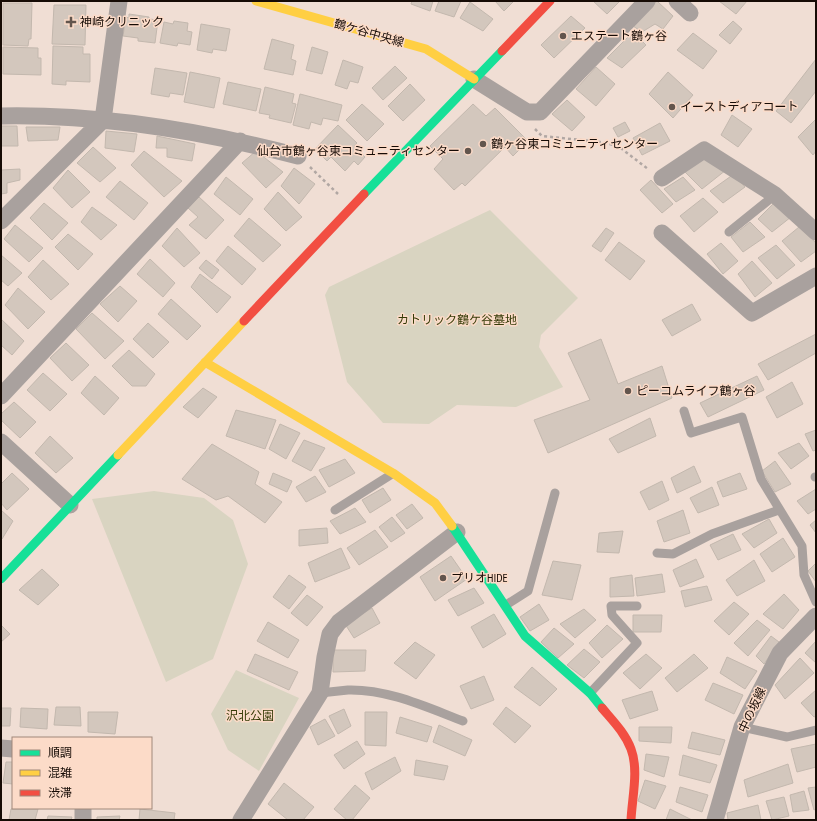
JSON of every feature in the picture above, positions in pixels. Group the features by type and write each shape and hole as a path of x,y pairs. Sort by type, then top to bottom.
{"street":[{"path":"1,221 102,120 119,1"},
{"name":"鶴ケ谷中央線","path":"256,1 426,49 474,79"},
{"path":"1,579 352,206 550,1"},
{"path":"474,79 527,112 540,112 648,1"},
{"path":"677,1 690,13"},
{"path":"1,116 102,120 240,141 298,156"},
{"path":"1,396 240,141"},
{"path":"662,178 704,150 775,195 816,232"},
{"path":"662,234 752,313 816,276"},
{"path":"205,362 393,473 435,503 457,532 525,636 590,692 623,734 631,750 634,768 630,805 631,820"},
{"path":"1,442 70,505"},
{"path":"241,820 320,693 330,634 339,622 457,532"},
{"name":"中の坂線","path":"715,820 742,727 780,653 816,616"},
{"path":"1,748 12,749"},
{"path":"82,809 82,820"}],"lane":[{"path":"729,232 775,195"},
{"path":"684,411 691,434 742,417 761,480 802,546 804,575 816,602"},
{"path":"335,510 393,473"},
{"path":"506,605 528,591 555,493"},
{"path":"657,553 673,554 712,534 779,510"},
{"path":"590,692 637,643 612,615 611,606 637,606"},
{"path":"320,693 349,690 379,693 406,699 463,721"},
{"path":"742,727 787,737 816,730"}],"path":[{"path":"527,112 532,126 542,136 600,142 618,146 633,158"},
{"path":"298,156 352,206"}],"green space":[{"name":"カトリック鶴ケ谷墓地","path":"490,210 578,298 541,335 539,347 563,387 516,407 457,405 429,424 383,423 347,382 325,295 329,287"},
{"path":"154,491 204,498 233,520 248,564 213,659 166,682 92,499"},
{"name":"沢北公園","path":"236,670 299,698 259,771 228,750 211,714"}],"building":[{"path":"412,1 433,1 430,11 411,4"},
{"path":"439,1 461,1 454,17 435,11"},
{"path":"495,1 514,1 504,11"},
{"path":"593,1 620,1 607,14"},
{"path":"657,1 673,16 663,29 655,24 642,32 633,26"},
{"path":"719,1 747,1 736,14"},
{"path":"470,2 493,19 483,31 460,18"},
{"path":"3,3 32,3 31,39 29,39 28,46 3,45"},
{"path":"54,5 86,5 85,45 52,44"},
{"path":"129,14 158,20 155,43 138,41 138,38 123,36 126,17 129,18"},
{"name":"エステート鶴ヶ谷","path":"571,16 585,28 554,58 541,45"},
{"path":"174,21 188,23 187,31 192,32 190,45 178,43 177,46 160,43 164,22 173,24"},
{"path":"733,21 742,29 730,44 719,35"},
{"path":"201,24 230,29 226,51 213,49 212,53 197,50"},
{"path":"633,32 646,45 622,68 607,58"},
{"path":"693,33 717,51 703,69 677,50"},
{"path":"272,39 294,45 291,59 296,61 293,75 264,69"},
{"path":"53,46 83,47 83,54 90,54 90,82 66,81 66,85 52,84"},
{"path":"3,47 38,48 38,58 41,58 41,75 3,74"},
{"path":"312,47 328,52 322,74 306,70"},
{"path":"816,59 816,91 791,123 776,111"},
{"path":"343,60 363,67 358,83 350,81 347,89 335,85"},
{"path":"395,66 407,78 383,100 372,88"},
{"path":"596,67 615,84 596,106 576,89"},
{"path":"155,68 187,73 183,95 170,93 169,97 151,94"},
{"path":"190,72 220,78 214,108 184,102"},
{"name":"イーストディアコート","path":"668,72 693,95 673,118 649,94"},
{"path":"228,82 261,89 256,111 223,104"},
{"path":"410,84 425,100 403,121 388,106"},
{"path":"265,87 294,94 292,103 296,104 291,123 269,118 270,115 259,113"},
{"path":"300,94 342,105 338,121 323,118 321,125 311,122 309,129 293,125"},
{"path":"567,100 585,117 572,131 552,114"},
{"path":"362,104 384,124 367,141 346,120"},
{"name":"仙台市鶴ヶ谷東コミュニティセンター","path":"473,104 486,116 495,108 528,141 513,156 505,147 465,186 462,183 454,190 434,169 443,159 430,146"},
{"path":"732,115 752,129 738,147 721,135"},
{"path":"816,119 816,151 813,155 798,137"},
{"path":"625,122 630,131 618,137 613,128"},
{"path":"660,123 670,141 642,155 633,138"},
{"path":"338,125 357,143 354,146 365,157 358,165 354,161 345,171 331,157 327,161 315,149"},
{"path":"1,126 17,126 18,146 1,146"},
{"path":"26,127 60,127 58,140 28,141"},
{"path":"106,131 137,134 134,152 105,148"},
{"path":"157,136 195,144 192,161 167,157 167,148 156,148"},
{"path":"93,147 116,168 100,182 77,163"},
{"path":"144,151 182,181 164,197 131,165"},
{"path":"256,151 283,172 266,188 242,163"},
{"path":"707,156 726,170 702,189 685,172"},
{"path":"294,168 315,184 299,204 281,186"},
{"path":"20,169 20,180 7,183 7,193 1,194 1,170"},
{"path":"68,170 90,192 72,208 53,188"},
{"path":"734,174 745,187 723,203 710,191"},
{"path":"226,177 253,199 240,215 214,194"},
{"path":"683,177 695,190 676,202 664,189"},
{"path":"651,180 673,204 662,213 640,190"},
{"path":"120,181 148,203 134,220 106,197"},
{"path":"278,192 302,217 286,231 264,209"},
{"path":"199,197 224,220 206,239 189,225 198,217 188,208"},
{"path":"703,198 718,212 694,232 680,216"},
{"path":"44,203 68,223 52,240 30,218"},
{"path":"774,203 791,217 772,232 758,219"},
{"path":"92,207 117,225 101,240 81,222"},
{"path":"249,218 281,245 263,262 234,236"},
{"path":"750,222 765,237 743,252 731,237"},
{"path":"15,225 43,248 29,262 4,239"},
{"path":"799,227 816,243 816,251 801,262 782,241"},
{"path":"177,228 200,253 184,267 162,246"},
{"path":"606,228 614,233 601,252 592,246"},
{"path":"68,234 93,254 78,270 55,247"},
{"path":"619,242 645,261 630,280 605,260"},
{"path":"721,243 738,261 723,274 707,254"},
{"path":"776,245 795,265 777,279 758,258"},
{"path":"228,246 256,269 242,285 216,261"},
{"path":"1,255 22,273 8,286 1,280"},
{"path":"150,259 175,283 163,297 137,274"},
{"path":"43,260 69,284 51,300 28,277"},
{"path":"206,260 219,270 212,279 199,268"},
{"path":"752,261 772,283 755,297 738,274"},
{"path":"200,274 231,297 217,313 191,287"},
{"path":"120,286 137,301 118,322 100,304"},
{"path":"18,288 45,312 28,329 5,305"},
{"path":"171,299 201,326 187,340 158,314"},
{"path":"692,304 701,320 672,336 662,320"},
{"path":"92,313 124,341 105,359 76,329"},
{"path":"1,319 24,341 12,355 1,345"},
{"path":"148,323 169,342 153,358 133,339"},
{"path":"816,334 816,353 768,380 758,364"},
{"name":"ピーコムライフ鶴ヶ谷","path":"601,339 618,384 662,366 672,398 548,453 534,420 590,400 568,353"},
{"path":"66,343 89,365 72,381 50,358"},
{"path":"129,350 155,374 146,386 132,386 112,366"},
{"path":"43,373 67,394 50,411 27,390"},
{"path":"95,376 119,398 104,415 81,393"},
{"path":"757,376 764,390 708,417 700,403"},
{"path":"792,382 803,404 777,418 766,397"},
{"path":"203,388 217,397 198,418 183,407"},
{"path":"14,402 36,422 20,438 1,420 1,414"},
{"path":"236,410 276,420 265,449 226,436"},
{"path":"650,418 656,436 618,453 609,439"},
{"path":"280,424 300,433 286,459 269,449"},
{"path":"816,430 816,450 813,451 805,434"},
{"path":"50,436 73,458 56,473 35,453"},
{"path":"304,440 325,448 311,471 292,461"},
{"path":"799,443 809,456 791,469 778,453"},
{"path":"212,444 259,472 255,484 282,502 265,523 228,496 216,500 182,479"},
{"path":"345,459 355,473 329,487 319,470"},
{"path":"775,461 791,484 775,492 762,471"},
{"path":"694,466 701,482 677,493 671,478"},
{"path":"12,473 29,489 7,510 1,503 1,484"},
{"path":"273,473 292,481 287,492 269,484"},
{"path":"740,473 747,489 723,497 717,482"},
{"path":"315,476 326,492 306,502 296,487"},
{"path":"662,481 669,500 649,510 640,492"},
{"path":"712,487 719,505 698,513 690,498"},
{"path":"383,488 391,500 370,513 362,500"},
{"path":"816,489 816,509 808,514 797,501"},
{"path":"412,504 423,518 407,529 396,515"},
{"path":"355,508 366,522 340,534 330,521"},
{"path":"1,510 13,521 2,539 1,538"},
{"path":"683,510 690,533 664,542 657,521"},
{"path":"392,517 405,533 391,542 379,527"},
{"path":"769,519 777,533 754,548 742,534"},
{"path":"816,520 816,533 810,525"},
{"path":"327,528 328,543 299,546 299,530"},
{"path":"375,530 388,547 359,565 347,548"},
{"path":"623,531 619,553 597,552 599,533"},
{"path":"733,534 741,550 718,560 710,545"},
{"path":"783,538 795,557 772,572 760,554"},
{"path":"341,548 350,568 315,582 308,563"},
{"name":"プリオHIDE","path":"451,556 467,579 435,601 420,577"},
{"path":"696,559 704,577 680,587 673,570"},
{"path":"754,560 765,581 737,596 726,580"},
{"path":"553,561 581,565 572,600 542,595"},
{"path":"816,563 816,582 808,571"},
{"path":"42,569 59,585 38,605 19,590"},
{"path":"662,574 665,592 637,596 635,578"},
{"path":"289,575 306,587 289,609 273,597"},
{"path":"632,575 634,596 610,597 610,578"},
{"path":"707,586 712,600 685,607 681,591"},
{"path":"474,588 484,603 458,616 448,600"},
{"path":"784,594 799,610 783,629 763,614"},
{"path":"307,595 323,607 307,626 291,613"},
{"path":"734,602 749,614 729,635 714,621"},
{"path":"539,604 549,620 530,631 520,617"},
{"path":"372,608 380,623 354,638 345,624"},
{"path":"584,609 596,620 575,638 560,624"},
{"path":"494,614 506,634 483,648 471,627"},
{"path":"633,615 662,615 661,632 633,632"},
{"path":"757,620 770,630 748,656 734,643"},
{"path":"268,622 299,640 288,658 257,641"},
{"path":"1,625 10,634 1,642"},
{"path":"607,625 623,639 602,658 589,643"},
{"path":"554,628 574,644 558,658 541,642"},
{"path":"771,636 779,642 764,664 756,656"},
{"path":"816,641 816,663 805,653"},
{"path":"415,642 435,655 416,679 394,663"},
{"path":"584,649 600,662 584,678 567,665"},
{"path":"333,650 366,650 365,671 333,672"},
{"path":"255,654 298,672 289,690 247,671"},
{"path":"646,654 662,668 640,689 623,673"},
{"path":"694,654 708,668 677,692 665,678"},
{"path":"727,657 757,671 745,689 720,673"},
{"path":"800,658 814,673 785,699 775,685"},
{"path":"532,667 557,689 540,706 514,687"},
{"path":"484,676 494,700 471,709 460,686"},
{"path":"713,683 743,695 734,714 705,700"},
{"path":"816,690 816,716 814,717 801,703"},
{"path":"652,691 658,710 630,719 622,700"},
{"path":"56,707 80,707 81,726 54,725"},
{"path":"506,707 531,726 515,743 493,724"},
{"path":"1,708 11,708 10,726 1,726"},
{"path":"21,708 48,709 47,729 20,727"},
{"path":"344,709 351,726 338,734 329,716"},
{"path":"88,712 118,712 115,734 88,732"},
{"path":"365,712 387,712 386,746 365,745"},
{"path":"400,717 432,727 427,742 396,733"},
{"path":"325,719 335,736 318,745 310,727"},
{"path":"439,725 472,740 465,756 433,742"},
{"path":"639,727 672,727 671,743 639,741"},
{"path":"692,732 725,740 720,755 688,748"},
{"path":"357,741 365,754 344,769 334,755"},
{"path":"816,744 816,767 797,772 791,749"},
{"path":"646,754 669,757 664,777 644,770"},
{"path":"683,755 717,765 710,783 679,775"},
{"path":"395,757 401,771 372,790 365,773"},
{"path":"416,760 448,766 444,780 414,775"},
{"path":"6,762 12,762 12,784 3,783"},
{"path":"788,764 793,783 748,797 744,780"},
{"path":"645,780 666,786 655,809 638,801"},
{"path":"284,783 314,807 303,820 288,820 268,804"},
{"path":"355,785 370,798 352,820 347,820 334,809"},
{"path":"680,787 708,795 702,812 676,802"},
{"path":"816,787 816,809 814,810 808,788"},
{"path":"804,791 809,810 793,812 790,795"},
{"path":"784,797 789,816 772,820 766,801"},
{"path":"758,805 761,820 728,820 727,813"},
{"path":"11,809 38,809 35,820 9,820"},
{"path":"140,809 175,813 174,820 139,820"},
{"path":"670,809 692,820 666,820"},
{"path":"48,816 72,817 71,820 47,820"},
{"path":"120,816 119,820 97,820 97,817"}],"traffic: fast":[{"path":"364,194 502,51"},
{"path":"1,579 118,455"},
{"path":"452,526 525,636 590,693 602,708"}],"traffic: slow":[{"path":"256,1 426,49 474,79"},
{"path":"118,455 244,321"},
{"path":"205,362 393,473 435,503 452,526"}],"traffic: jam":[{"path":"502,51 550,1"},
{"path":"244,321 364,194"},
{"path":"602,708 618,727 631,749 635,766 631,820"}],"place":[{"name":"神崎クリニック","path":"71,22"},
{"name":"エステート鶴ヶ谷","path":"563,36"},
{"name":"イーストディアコート","path":"672,107"},
{"name":"鶴ヶ谷東コミュニティセンター","path":"483,144"},
{"name":"仙台市鶴ヶ谷東コミュニティセンター","path":"468,151"},
{"name":"ピーコムライフ鶴ヶ谷","path":"628,391"},
{"name":"プリオHIDE","path":"443,578"}]}
